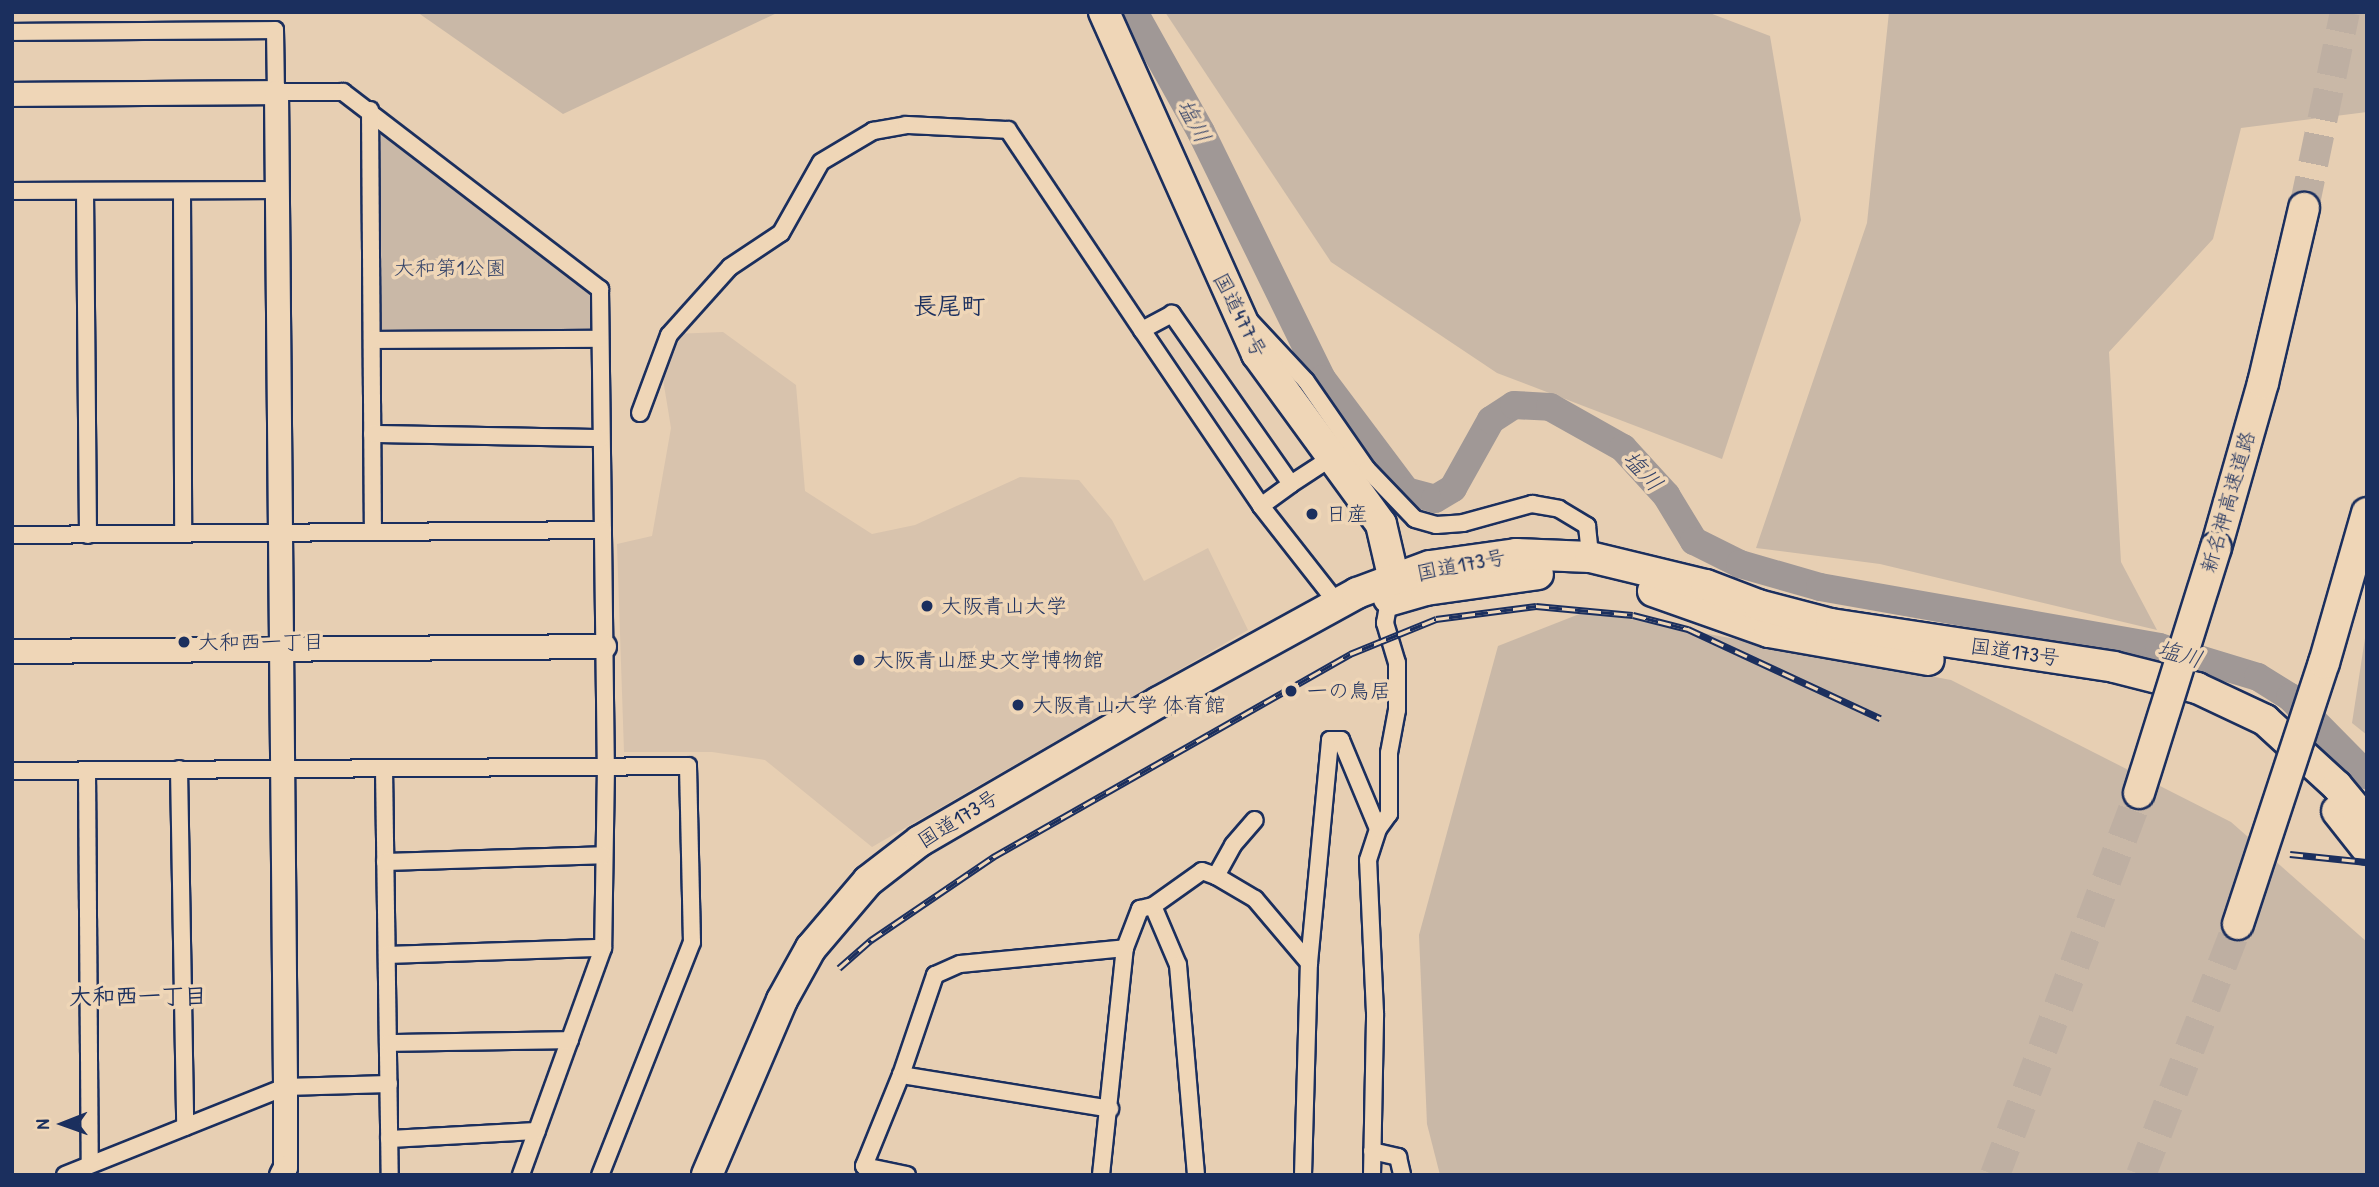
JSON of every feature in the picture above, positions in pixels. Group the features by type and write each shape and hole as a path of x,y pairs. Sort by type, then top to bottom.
{"highway":[{"name":"国道477号","path":"1104,12 1233,308 1257,354 1334,456 1381,524 1391,590"},
{"name":"新名神高速道路","path":"2139,793 2216,548 2263,383 2304,208"},
{"path":"2238,924 2324,663 2367,513"},
{"name":"国道173号","path":"727,1175 805,990 844,933 896,880 1430,566 1516,554 1590,557 1706,585 1758,605 1830,624 2114,667 2197,688 2265,720 2337,786 2367,822"},
{"name":"国道173号","path":"706,1175 782,1000 811,948 868,881 920,841 1010,787 1336,603 1391,590 1523,573 1594,577 1665,593 1781,635 1867,652 2057,675 2152,694 2212,711 2273,750 2325,794 2367,849"}],"street":[{"path":"12,32 275,30 285,1087 285,1167 281,1175"},
{"path":"12,94 343,92 370,110 600,289 606,766 603,948 522,1175"},
{"path":"370,110 373,532"},
{"path":"640,413 669,335 730,267 781,233 821,162 873,131 906,125 1009,130 1261,506 1336,603"},
{"path":"12,191 277,190"},
{"path":"85,191 88,535"},
{"path":"182,191 183,534"},
{"path":"1233,308 1257,327 1306,381 1367,469 1415,519 1436,525 1462,523 1532,504 1559,509 1587,526 1590,557"},
{"path":"1142,330 1172,314 1291,484"},
{"path":"372,340 600,339"},
{"path":"372,435 601,438"},
{"path":"1261,506 1334,456"},
{"path":"12,535 603,530"},
{"path":"1372,1175 1375,1013 1368,860 1378,829 1389,814 1389,753 1397,710 1397,663 1385,623 1391,590"},
{"path":"12,651 604,646"},
{"path":"1303,1175 1309,962 1330,740 1341,740 1378,829"},
{"path":"12,771 688,766 692,942 600,1175"},
{"path":"384,768 390,1175"},
{"path":"179,769 185,1127"},
{"path":"87,770 90,1164"},
{"path":"1216,876 1233,845 1255,820"},
{"path":"385,862 603,855"},
{"path":"1101,1175 1125,948 1140,909 1153,906 1202,871 1216,876 1255,899 1309,962"},
{"path":"1153,906 1178,965 1196,1175"},
{"path":"387,955 603,948"},
{"path":"907,1175 863,1171 901,1076 934,975 960,964 1125,948"},
{"path":"388,1043 570,1040"},
{"path":"901,1076 1110,1109"},
{"path":"65,1175 285,1087 389,1084"},
{"path":"389,1139 537,1131"},
{"path":"1373,1151 1398,1157 1402,1175"}],"shaded area":[{"name":"大阪青山大学","path":"723,332 796,385 805,491 872,534 915,525 1020,477 1079,480 1112,520 1144,581 1208,548 1248,630 872,847 765,760 712,752 624,752 617,544 652,536 671,428 661,367 674,334"}],"green space":[{"path":"417,12 779,12 563,114"},
{"path":"1165,12 1707,12 1770,36 1801,220 1722,459 1497,373 1331,262"},
{"path":"1889,12 2367,12 2367,112 2241,128 2213,239 2109,352 2121,562 2157,630 1880,564 1756,548 1867,223"},
{"name":"大和第1公園","path":"388,132 596,294 596,336 382,338 380,135"},
{"path":"1587,611 1951,680 2231,822 2367,942 2367,1175 1440,1175 1427,1124 1419,935 1498,646"},
{"path":"2367,625 2367,735 2352,723"}],"waterway":[{"name":"塩川","path":"1134,12 1201,132 1322,379 1406,491 1435,499 1453,488 1491,420 1514,405 1550,407 1623,448 1666,495 1694,541 1740,564 1820,587 2159,647 2258,677 2290,697 2367,775"}],"tunnel":[{"path":"2304,208 2345,12"},
{"path":"1995,1175 2139,793"},
{"path":"2141,1175 2238,924"}],"railway":[{"path":"839,968 871,940 993,857 1350,654 1436,619 1536,606 1633,615 1688,629 1880,718"},
{"path":"2290,854 2367,862"}],"place":[{"name":"日産","path":"1312,514"},
{"name":"大阪青山大学","path":"927,606"},
{"name":"大和西一丁目","path":"184,642"},
{"name":"大阪青山歴史文学博物館","path":"859,660"},
{"name":"一の鳥居","path":"1291,691"},
{"name":"大阪青山大学 体育館","path":"1018,705"}],"district":[{"name":"長尾町","path":"949,306"},
{"name":"大和西一丁目","path":"138,996"}]}
